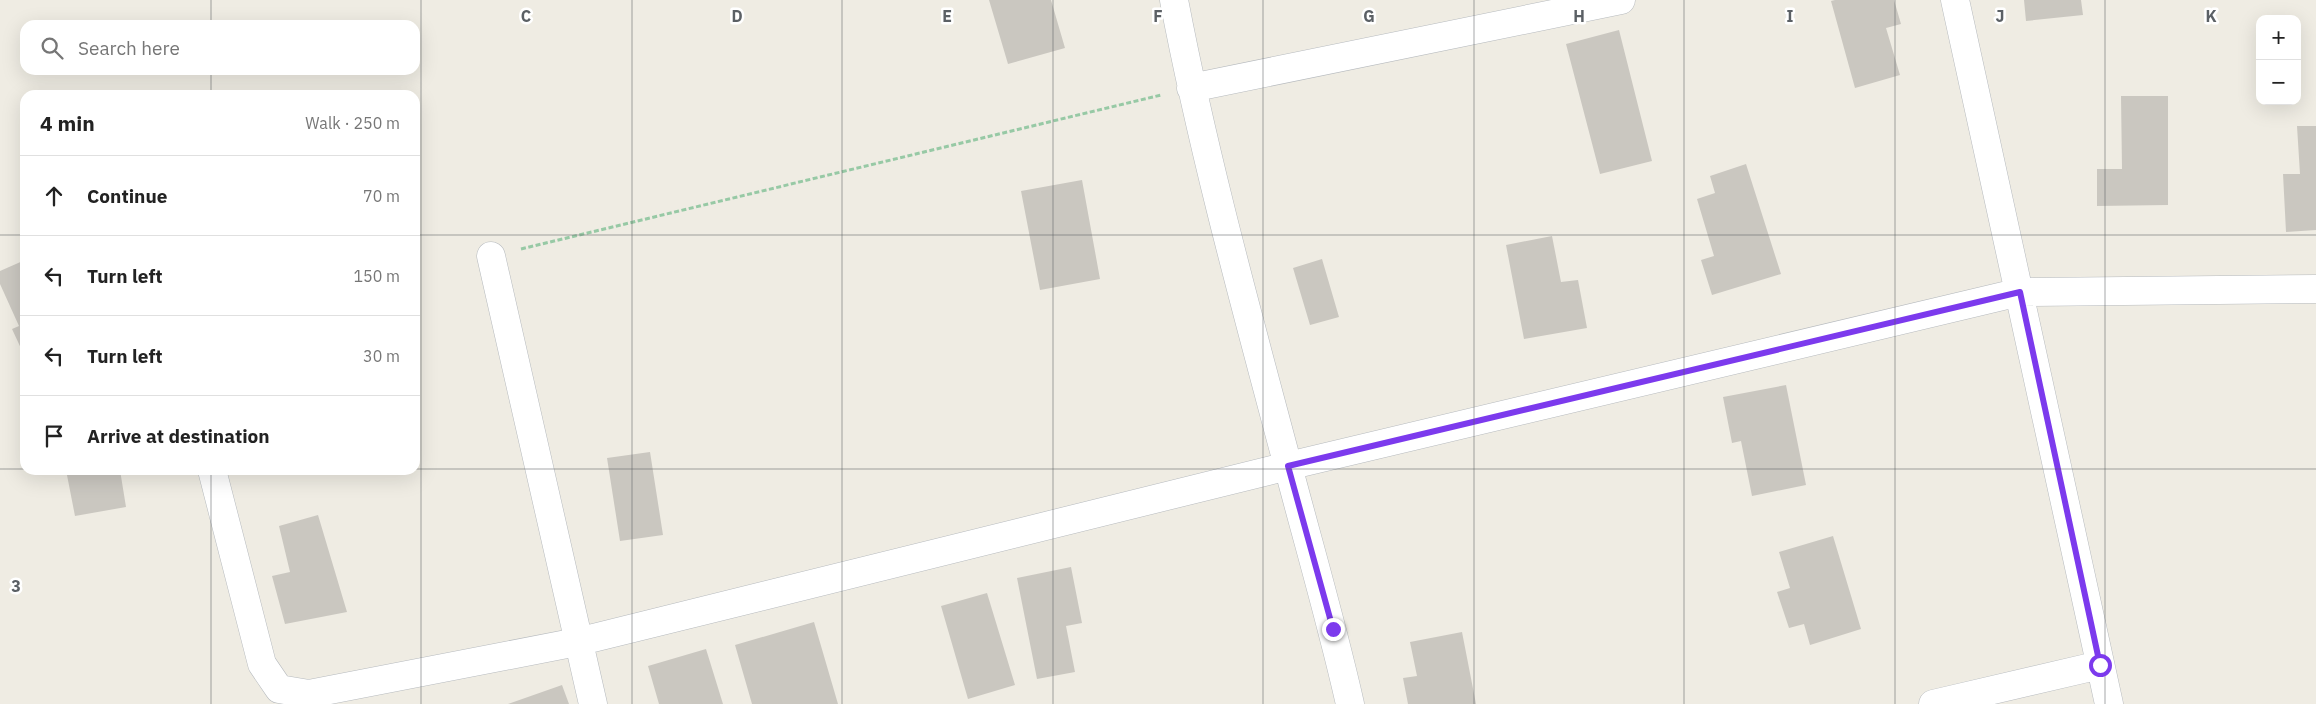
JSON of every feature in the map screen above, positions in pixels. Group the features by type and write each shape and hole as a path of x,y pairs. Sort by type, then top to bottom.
{"street":[{"path":"1174,0 1191,88 1288,466 1333,629 1350,704"},
{"path":"1191,88 1621,0"},
{"path":"1955,0 2109,704"},
{"path":"491,256 593,704"},
{"path":"213,475 262,664 279,689 309,694 578,642 1288,466 2020,292 2316,290"},
{"path":"1933,704 2100,665"}],"path":[{"path":"491,256 1191,88"}],"building":[{"path":"989,0 1051,0 1065,48 1008,64"},
{"path":"1894,0 1901,24 1886,28 1900,75 1855,88 1831,1"},
{"path":"2024,0 2081,0 2083,15 2026,21"},
{"path":"1619,30 1652,161 1600,174 1566,44"},
{"path":"2121,96 2168,96 2168,205 2097,206 2097,169 2122,169"},
{"path":"2297,126 2316,126 2316,230 2286,232 2283,174 2300,174"},
{"path":"1746,164 1781,274 1712,295 1701,260 1714,256 1697,199 1715,193 1710,176"},
{"path":"1082,180 1100,279 1040,290 1021,191"},
{"path":"1552,236 1561,282 1578,280 1587,328 1524,339 1506,245"},
{"path":"1322,259 1339,317 1310,325 1293,268"},
{"path":"20,262 20,346 12,329 19,326 0,284 0,271"},
{"path":"1786,385 1806,485 1752,496 1741,441 1732,443 1723,397"},
{"path":"650,452 663,535 620,541 607,458"},
{"path":"67,475 121,475 126,507 75,516"},
{"path":"318,515 347,612 285,624 272,576 290,572 279,526"},
{"path":"1833,536 1861,629 1810,645 1804,624 1789,628 1777,592 1790,588 1779,552"},
{"path":"1071,567 1082,623 1066,626 1075,672 1037,679 1017,578"},
{"path":"987,593 1015,685 968,699 941,606"},
{"path":"814,622 838,704 752,704 735,645"},
{"path":"1462,632 1476,704 1408,704 1403,678 1417,676 1410,642"},
{"path":"706,649 723,704 659,704 648,666"},
{"path":"562,685 569,704 508,704"}],"route":[{"path":"1333,629 1288,466 2020,292 2100,665"}]}
